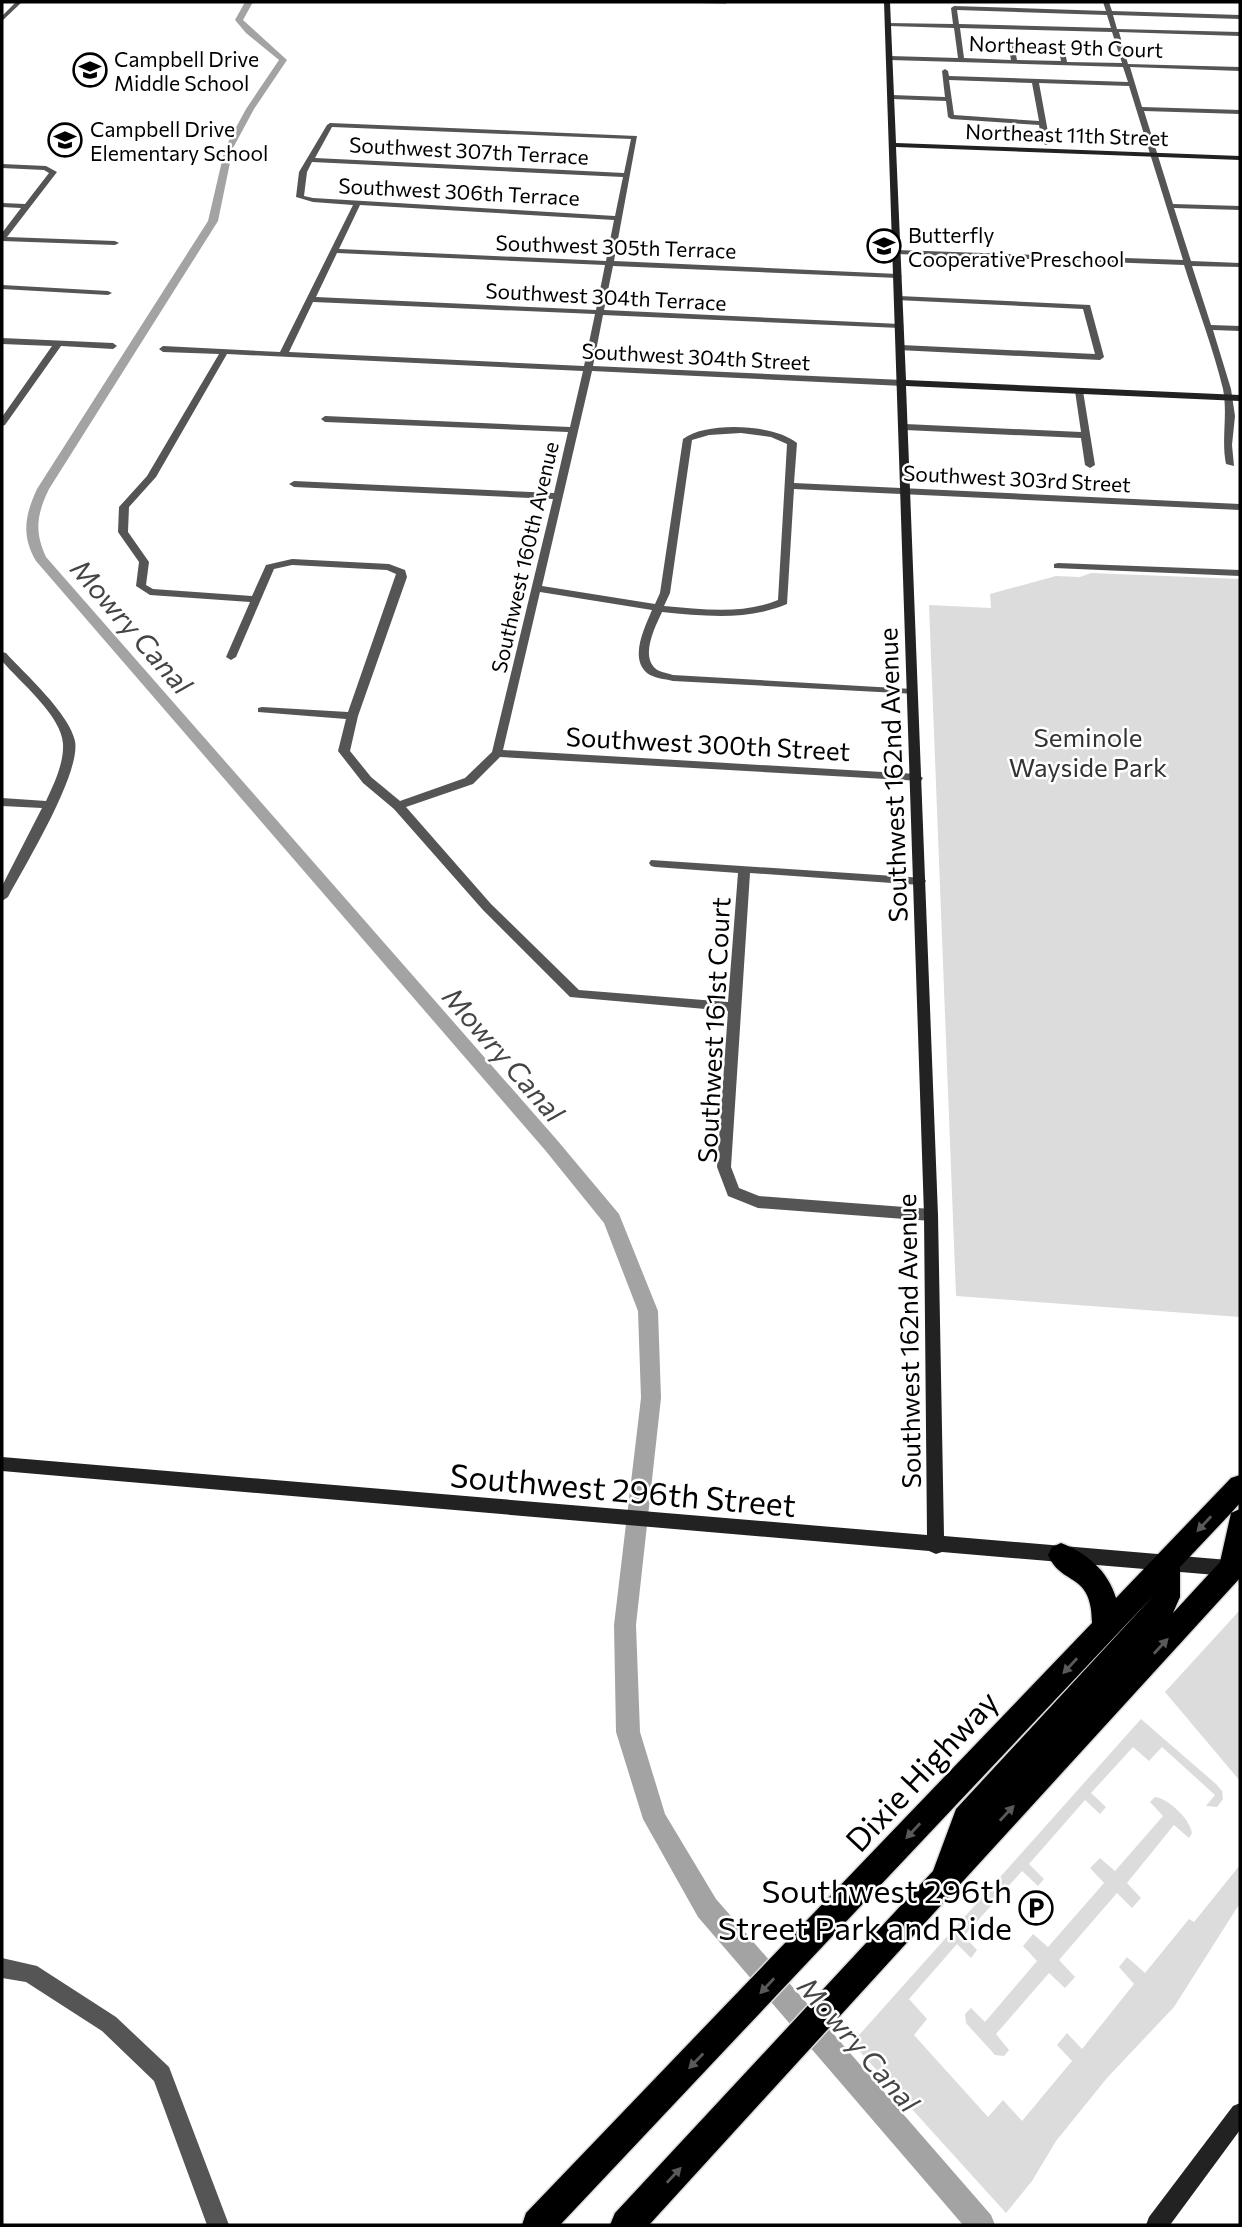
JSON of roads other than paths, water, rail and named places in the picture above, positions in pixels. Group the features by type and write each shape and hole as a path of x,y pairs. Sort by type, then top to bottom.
{"highway":[{"name":"Dixie Highway","path":"538,2225 1240,1486"},
{"path":"627,2225 1238,1566 1240,1521"},
{"path":"1061,1555 1089,1573 1100,1588 1106,1610 1105,1628"},
{"path":"944,1881 966,1819 1161,1609 1167,1597 1167,1563"},
{"path":"560,2225 582,2181"}],"street":[{"path":"2,19 19,2"},
{"name":"Southwest 162nd Avenue","path":"887,2 905,427 931,1215 936,1546"},
{"path":"1106,2 1228,398 1231,416 1227,445 1231,464"},
{"path":"961,60 954,8 1240,17"},
{"path":"889,23 1240,34"},
{"path":"1011,44 1014,61"},
{"path":"1061,46 1064,63"},
{"name":"Northeast 9th Court","path":"890,58 1240,69"},
{"path":"945,66 951,117 1043,123"},
{"path":"945,78 1132,84"},
{"path":"1035,81 1046,143"},
{"path":"892,97 947,99"},
{"path":"1140,109 1240,112"},
{"path":"310,160 330,125 635,137 612,243 611,263"},
{"name":"Northeast 11th Street","path":"892,145 1240,158"},
{"name":"Southwest 307th Terrace","path":"310,160 628,175"},
{"name":"Southwest 306th Terrace","path":"310,160 299,183 300,197 618,218"},
{"path":"2,166 52,169 52,174 2,238"},
{"path":"284,355 358,202"},
{"path":"2,205 26,206"},
{"path":"1169,206 1240,208"},
{"path":"2,238 114,243"},
{"name":"Southwest 305th Terrace","path":"333,251 898,276"},
{"path":"897,252 1240,265"},
{"name":"Southwest 160th Avenue","path":"497,753 559,496 611,263"},
{"path":"2,287 108,292"},
{"path":"899,298 1087,307 1100,357 901,348"},
{"name":"Southwest 304th Terrace","path":"311,299 900,326"},
{"path":"1208,327 1240,328"},
{"path":"2,341 113,346"},
{"path":"2,423 58,344"},
{"name":"Southwest 304th Street","path":"163,349 1240,398"},
{"path":"224,352 151,477 124,507 123,532 144,562 142,586 150,592 254,599"},
{"path":"1079,391 1090,465"},
{"path":"326,419 574,430"},
{"path":"905,427 1085,435"},
{"path":"537,588 659,608 759,613 774,610 783,603 792,486 792,443 786,437 710,430 695,433 688,439 666,593 659,608 648,629 644,661 650,670 673,678 912,692"},
{"path":"293,484 559,496"},
{"name":"Southwest 303rd Street","path":"792,486 1240,507"},
{"path":"231,657 270,567 292,562 389,567 401,572 402,578 352,716 344,751 367,780 398,806 487,907 575,994 733,1007"},
{"path":"1058,566 1240,573"},
{"path":"2,655 55,716 68,736 71,748 66,771 2,897"},
{"path":"262,710 352,716"},
{"path":"398,806 469,781 497,753"},
{"name":"Southwest 300th Street","path":"497,753 917,778"},
{"path":"2,802 49,805"},
{"path":"654,863 920,881"},
{"name":"Southwest 161st Court","path":"744,869 724,1167 733,1192 758,1202 931,1215"},
{"name":"Southwest 296th Street","path":"2,1464 936,1546 1238,1566"},
{"path":"2,1968 30,1973 109,2024 162,2074 218,2225"},
{"path":"1157,2225 1240,2113"}],"waterway":[{"name":"Mowry Canal","path":"249,2 239,20 283,60 250,109 229,148 213,221 43,489 32,516 33,539 40,558 551,1145 612,1219 648,1311 651,1398 625,1625 628,1732 655,1819 707,1908 981,2225"}],"place":[{"name":"Campbell Drive Middle School","path":"90,70"},
{"name":"Campbell Drive Elementary School","path":"65,140"},
{"name":"Butterfly Cooperative Preschool","path":"884,246"},
{"name":"Southwest 296th Street Park and Ride","path":"1036,1908"}],"park label":[{"name":"Seminole Wayside Park","path":"1088,751"}]}
